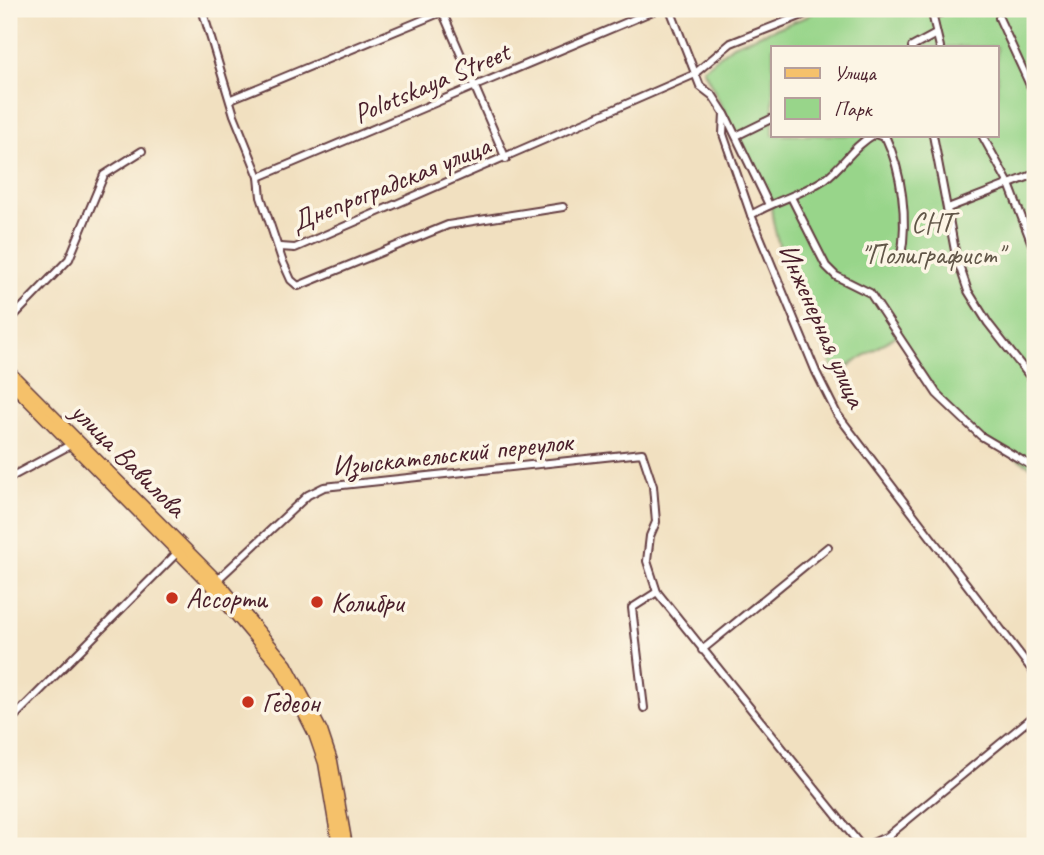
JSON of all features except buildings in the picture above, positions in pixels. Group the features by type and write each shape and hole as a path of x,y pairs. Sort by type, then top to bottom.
{"main road":[{"name":"улица Вавилова","path":"9,371 272,643 306,698 332,761 347,846"},
{"name":"улица Вавилова","path":"9,381 178,552 214,583 266,648 300,704 324,763 338,846"}],"street":[{"path":"216,9 203,11 234,115 259,177 261,197 280,247"},
{"name":"Polotskaya Street","path":"259,177 658,9"},
{"path":"670,9 700,86 713,96 723,113 769,205"},
{"name":"Днепроградская улица","path":"563,207 448,225 298,286 291,281 280,247 295,248 506,159 694,74 731,43 818,9"},
{"path":"940,46 932,12 955,9"},
{"path":"231,99 444,10 506,159"},
{"path":"999,18 1035,96"},
{"path":"914,46 936,34"},
{"name":"Инженерная улица","path":"723,113 723,134 751,215 816,372 838,414 864,454 1035,674"},
{"path":"736,136 771,119"},
{"path":"751,215 769,205 792,199 828,176 859,142 874,136"},
{"path":"879,136 886,138 893,153 906,230 901,256"},
{"path":"933,136 956,256 968,291 988,323 1035,383"},
{"path":"983,136 1009,184 1035,252"},
{"path":"9,321 69,259 104,175 142,151"},
{"path":"948,208 1035,174"},
{"path":"792,199 826,267 836,276 870,293 937,394 981,436 1035,468"},
{"path":"9,478 72,444"},
{"name":"Изыскательский переулок","path":"214,583 308,495 324,487 642,453 653,486 656,522 650,536 647,561 657,592"},
{"path":"702,650 828,547"},
{"name":"улица Вавилова","path":"9,722 178,552"},
{"path":"645,708 632,608 657,592 864,846 888,836 1035,715"}],"green space":[{"name":"СНТ \"Полиграфист\"","path":"819,9 1035,9 1035,469 978,435 947,407 897,335 836,374 786,266 773,222 771,202 703,69 733,45 806,17"}],"place":[{"name":"Ассорти","path":"172,598"},
{"name":"Колибри","path":"317,602"},
{"name":"Гедеон","path":"248,702"}]}
